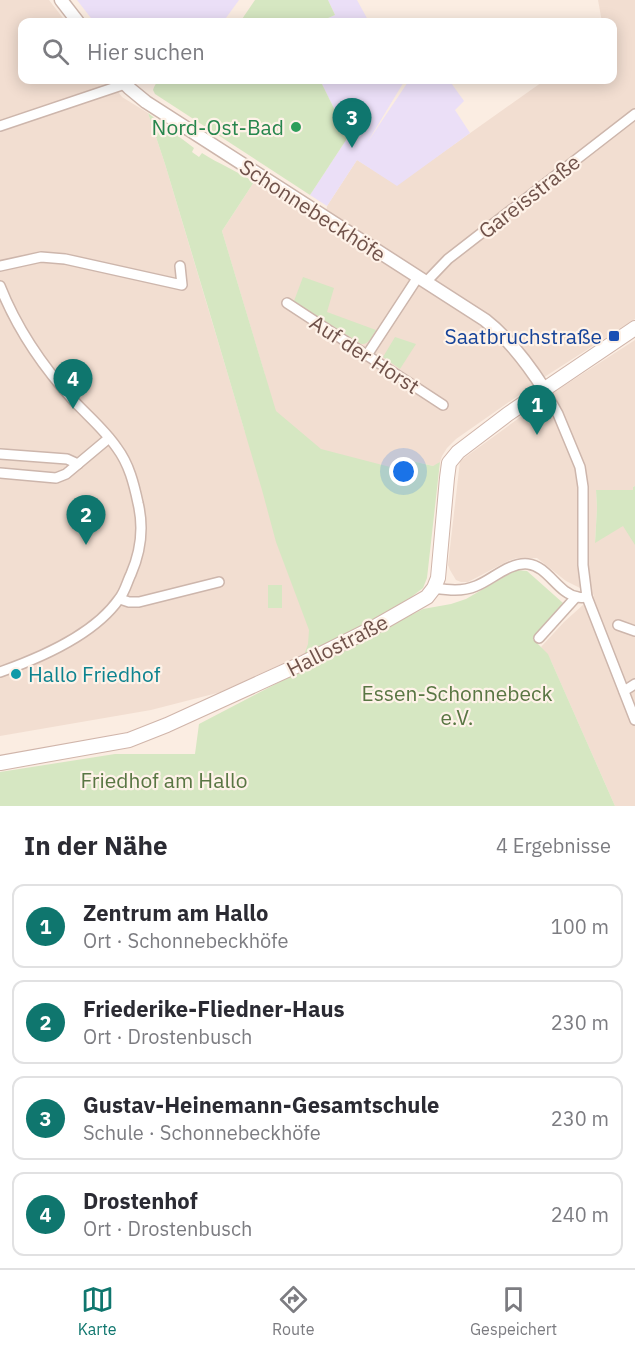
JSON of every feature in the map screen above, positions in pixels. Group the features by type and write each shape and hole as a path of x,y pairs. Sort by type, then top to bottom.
{"main road":[{"path":"434,588 438,578 449,463 458,452 544,389 635,328"},
{"name":"Hallostraße","path":"0,763 141,736 335,647 417,604 434,588"}],"street":[{"path":"61,0 75,18"},
{"path":"0,126 117,84"},
{"name":"Schonnebeckhöfe","path":"125,84 146,102 485,320 498,330 535,376 558,414 580,467 583,487 583,565 587,597 635,720"},
{"name":"Gareisstraße","path":"422,280 635,114"},
{"path":"0,266 48,257 182,285 180,266"},
{"path":"367,355 422,280"},
{"path":"0,286 9,309 28,342 54,378 116,446 126,463 134,484 141,516 142,537 137,561 120,598 89,628 43,655 0,672"},
{"name":"Auf der Horst","path":"287,303 443,405"},
{"path":"0,473 56,478 66,474 109,438"},
{"path":"0,454 67,459 78,464"},
{"path":"434,588 456,591 475,587 513,566 530,564 576,597 587,597"},
{"path":"120,598 139,603 219,582"},
{"path":"539,638 576,597"},
{"path":"618,625 635,631"},
{"path":"624,691 635,684"}],"shaded area":[{"path":"0,0 49,0 63,18 18,18 18,84 112,84 122,97 148,113 245,432 265,375 222,231 254,182 324,226 327,206 357,160 397,185 539,84 617,84 617,18 601,18 598,0 635,0 635,319 549,374 456,439 447,448 437,465 412,461 387,502 332,641 221,692 151,710 0,736"},
{"path":"77,0 239,0 226,18 91,18"},
{"path":"328,0 357,0 367,18 328,18 335,15"},
{"path":"322,84 403,84 367,143 407,84 452,84 464,101 455,110 470,133 397,186 357,160 327,206 310,195 348,137"},
{"path":"635,340 634,490 596,490 595,542 635,518 635,806 615,806 551,661 541,647 594,595 566,581 537,558 517,558 508,561 468,582 456,580 448,565 460,461 559,389"}],"green space":[{"path":"255,0 328,0 335,15 328,18 243,18"},
{"path":"156,84 322,84 348,137 310,195 155,94 153,90"},
{"path":"148,113 194,148 192,152 199,157 202,153 254,182 222,231 276,411 321,449 394,468 396,462 412,461 433,466 440,462 427,578 423,588 361,626 304,655 309,630 276,542 207,304"},
{"path":"303,277 334,288 327,312 376,330 368,342 361,344 294,301"},
{"path":"395,337 416,344 400,369 383,357"},
{"path":"635,486 635,545 623,526 595,543 596,490 633,490"},
{"name":"Essen-Schonnebeck e.V.","path":"516,570 527,571 563,603 533,639 548,654 615,806 0,806 0,772 115,754 195,754 199,724 423,609 466,599"},
{"path":"268,585 282,585 282,608 268,608"}],"place":[{"name":"Nord-Ost-Bad","path":"296,127"},
{"name":"Gustav-Heinemann-Gesamtschule","path":"352,148"},
{"name":"Saatbruchstraße","path":"614,336"},
{"name":"Drostenhof","path":"73,409"},
{"name":"Zentrum am Hallo","path":"537,435"},
{"name":"Friederike-Fliedner-Haus","path":"86,545"},
{"name":"Hallo Friedhof","path":"16,674"}],"park label":[{"name":"Friedhof am Hallo","path":"164,780"}]}
